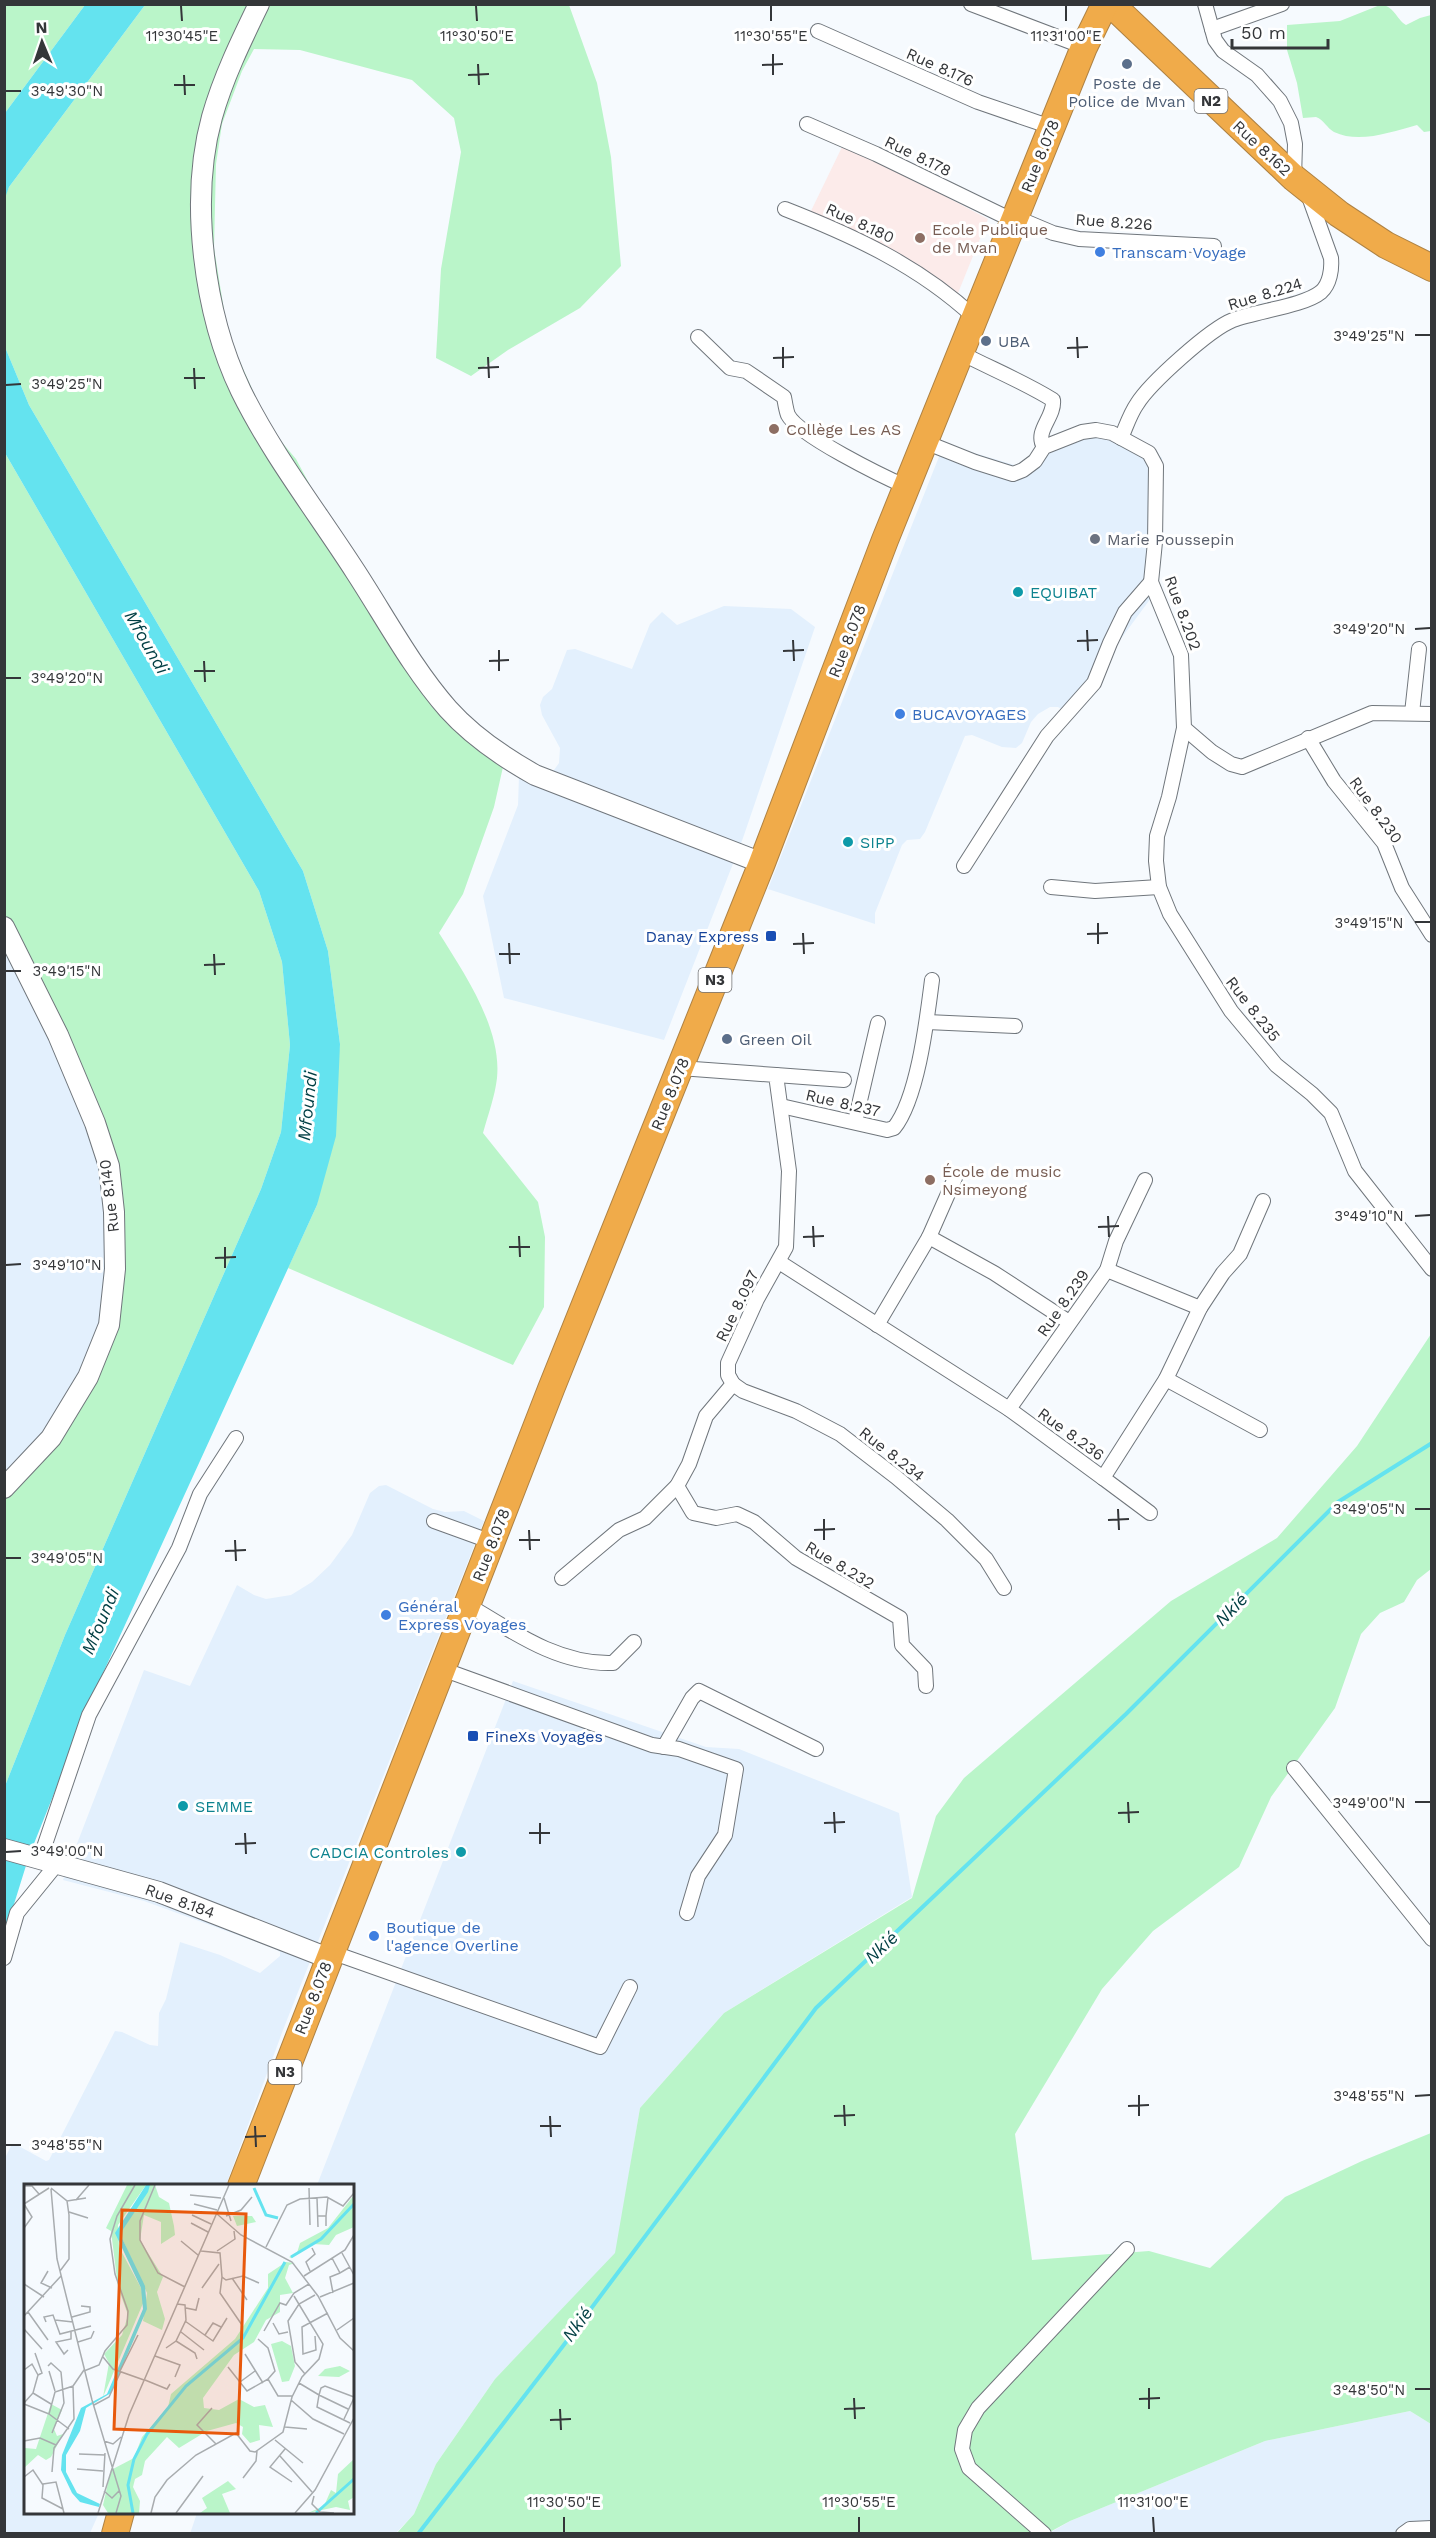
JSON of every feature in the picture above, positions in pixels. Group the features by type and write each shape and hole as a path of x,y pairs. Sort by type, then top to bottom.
{"highway":[{"name":"Rue 8.078","path":"242,2184 329,1955 762,863 974,317 1084,47 1105,4"},
{"name":"Rue 8.162","path":"1111,4 1300,182 1339,214 1386,245 1431,268"},
{"path":"115,2534 120,2514"}],"main road":[{"path":"259,4 228,68 211,118 203,160 201,223 208,285 221,339 241,390 269,441 413,660 448,709 483,742 505,759 535,775 762,863"},
{"name":"Rue 8.140","path":"4,927 58,1035 95,1124 109,1166 114,1212 114,1269 109,1325 87,1377 51,1438 4,1488"},
{"name":"Rue 8.184","path":"4,1849 159,1892 329,1955"}],"street":[{"path":"971,4 1084,47"},
{"path":"1205,4 1215,40 1223,51 1257,75 1280,101 1291,123 1300,182"},
{"path":"1212,29 1282,4"},
{"name":"Rue 8.176","path":"818,31 978,102 1051,127"},
{"name":"Rue 8.178","path":"807,124 1014,219"},
{"name":"Rue 8.224","path":"1121,438 1143,396 1217,327 1233,320 1307,299 1321,292 1328,281 1332,267 1331,258 1300,182"},
{"name":"Rue 8.180","path":"785,208 869,244 908,265 957,301 974,317"},
{"name":"Rue 8.226","path":"1014,219 1079,239 1214,246"},
{"path":"698,337 730,368 746,371 784,397 789,417 812,435 874,473 907,487"},
{"path":"961,353 1028,384 1053,400 1054,405 1041,434 1044,447"},
{"name":"Rue 8.202","path":"925,442 1013,474 1035,461 1044,447 1082,432 1096,430 1121,438 1149,453 1156,466 1155,542 1151,582 1181,655 1184,728"},
{"path":"964,866 1047,736 1094,682 1125,612 1151,582"},
{"path":"1412,713 1419,649"},
{"path":"1184,728 1212,752 1231,764 1242,766 1372,713 1431,714"},
{"name":"Rue 8.235","path":"1184,728 1169,797 1157,836 1156,861 1159,887 1175,925 1231,1011 1276,1065 1312,1094 1330,1113 1355,1171 1431,1269"},
{"name":"Rue 8.230","path":"1308,738 1334,781 1384,843 1402,888 1431,936"},
{"path":"1051,887 1095,891 1159,887"},
{"name":"Rue 8.237","path":"781,1106 886,1130 894,1128 912,1088 927,1022 932,980"},
{"path":"927,1022 1015,1026"},
{"path":"855,1122 878,1023"},
{"path":"680,1068 844,1080"},
{"name":"Rue 8.097","path":"733,1384 728,1375 728,1363 757,1299 786,1247 789,1171 776,1075"},
{"path":"877,1324 929,1237 955,1178"},
{"path":"1107,1270 1116,1240 1145,1180"},
{"name":"Rue 8.236","path":"779,1262 1009,1409 1103,1478 1166,1379 1200,1308 1223,1273 1240,1254 1263,1201"},
{"path":"929,1237 994,1273 1069,1322"},
{"name":"Rue 8.239","path":"1009,1409 1107,1270 1200,1308"},
{"path":"1166,1379 1260,1430"},
{"path":"562,1578 619,1530 645,1518 677,1486 689,1464 706,1416 733,1384"},
{"name":"Rue 8.234","path":"733,1384 743,1391 796,1411 840,1434 947,1520 986,1559 1004,1588"},
{"path":"4,1958 17,1913 42,1860 89,1715 179,1548 200,1494 236,1438"},
{"path":"1103,1478 1150,1513"},
{"name":"Rue 8.232","path":"677,1486 693,1513 716,1518 736,1514 754,1521 796,1558 900,1618 902,1645 925,1669 926,1686"},
{"path":"434,1521 492,1542"},
{"path":"468,1605 548,1650 584,1662 613,1663 634,1642"},
{"path":"442,1669 652,1745 679,1749 736,1769 725,1835 698,1876 687,1913"},
{"path":"664,1747 692,1698 699,1691 816,1749"},
{"path":"1294,1768 1431,1939"},
{"path":"329,1955 600,2047 630,1987"},
{"path":"1044,2534 969,2468 962,2449 965,2430 978,2408 1127,2249"},
{"path":"1403,2534 1410,2529 1431,2528"}],"shaded area":[{"name":"Ecole Publique de Mvan","path":"842,147 909,177 988,219 956,298 810,213"},
{"path":"1069,431 1128,431 1162,458 1151,598 1112,651 1078,708 1063,710 1050,707 1038,714 1031,722 1022,743 1016,748 1002,747 972,735 965,736 925,832 920,839 907,840 902,845 875,913 875,924 768,889 944,444 1018,466"},
{"path":"724,606 791,609 815,627 743,838 664,1040 504,998 483,896 518,805 519,776 536,771 554,770 559,763 560,748 542,715 540,705 543,697 552,689 567,650 575,649 632,669 650,624 662,612 677,625"},
{"path":"4,927 95,1123 115,1269 88,1377 4,1488"},
{"path":"386,1485 433,1509 445,1512 464,1511 484,1521 283,2030 226,2184 24,2184 24,2514 99,2514 90,2533 5,2534 5,2158 12,2144 15,2144 46,2161 49,2160 115,2031 158,2046 159,2013 166,1999 180,1942 220,1955 260,1973 280,1956 280,1952 273,1948 144,1901 63,1880 144,1670 190,1686 237,1585 266,1599 291,1595 312,1582 330,1565 352,1535 370,1493 379,1486"},
{"path":"513,1681 706,1747 739,1749 899,1813 912,1897 724,2013 640,2108 616,2253 495,2379 436,2464 414,2514 396,2533 190,2534 197,2514 354,2514 354,2184 317,2184"},
{"path":"1410,2411 1431,2424 1431,2533 1048,2534 1070,2521 1265,2441"}],"green space":[{"path":"5,5 85,5 5,113"},
{"path":"145,5 569,5 597,83 611,157 621,266 580,308 508,350 471,376 436,358 441,269 461,152 454,118 412,80 300,50 254,49 242,71 222,124 216,164 214,248 228,335 269,427 296,459 356,571 413,660 505,758 494,807 463,894 439,933 470,983 494,1040 497,1078 483,1133 538,1202 545,1237 544,1307 513,1365 288,1268 317,1205 340,1044 328,951 303,871 29,405 5,347 4,198 9,187"},
{"path":"1380,5 1389,7 1406,25 1431,15 1431,131 1424,132 1417,125 1375,136 1354,137 1334,132 1316,117 1303,118 1297,83 1287,50 1287,25 1340,21"},
{"path":"5,453 259,891 282,962 290,1045 281,1132 261,1189 65,1635 5,1786 5,1488 51,1438 109,1325 109,1166 5,927"},
{"path":"1431,1334 1431,1569 1417,1580 1404,1602 1380,1613 1361,1634 1335,1708 1271,1797 1239,1867 1153,1931 1102,1989 1015,2134 1032,2260 1149,2251 1210,2268 1285,2197 1362,2161 1431,2133 1431,2424 1410,2411 1265,2441 1070,2521 1048,2533 396,2534 414,2514 436,2464 495,2379 615,2253 640,2108 724,2013 912,1898 936,1816 964,1778 1171,1601 1277,1538 1357,1446"}],"water":[{"path":"85,5 145,5 9,187 5,198 5,113"},
{"name":"Mfoundi","path":"5,347 29,405 303,871 328,951 340,1044 336,1136 317,1205 98,1684 29,1856 5,1933 5,1786 65,1635 261,1189 281,1132 290,1045 282,962 259,891 5,453"}],"waterway":[{"name":"Nkié","path":"418,2534 563,2346 816,2008 1126,1714 1338,1502 1432,1443"}],"place":[{"name":"Poste de Police de Mvan","path":"1127,64"},
{"name":"Ecole Publique de Mvan","path":"920,238"},
{"name":"Transcam Voyage","path":"1100,252"},
{"name":"UBA","path":"986,341"},
{"name":"Collège Les AS","path":"774,429"},
{"name":"Marie Poussepin","path":"1095,539"},
{"name":"EQUIBAT","path":"1018,592"},
{"name":"BUCAVOYAGES","path":"900,714"},
{"name":"SIPP","path":"848,842"},
{"name":"Danay Express","path":"771,936"},
{"name":"Green Oil","path":"727,1039"},
{"name":"École de music Nsimeyong","path":"930,1180"},
{"name":"Général Express Voyages","path":"386,1615"},
{"name":"FineXs Voyages","path":"473,1736"},
{"name":"SEMME","path":"183,1806"},
{"name":"CADCIA Controles","path":"461,1852"},
{"name":"Boutique de l'agence Overline","path":"374,1936"}]}
